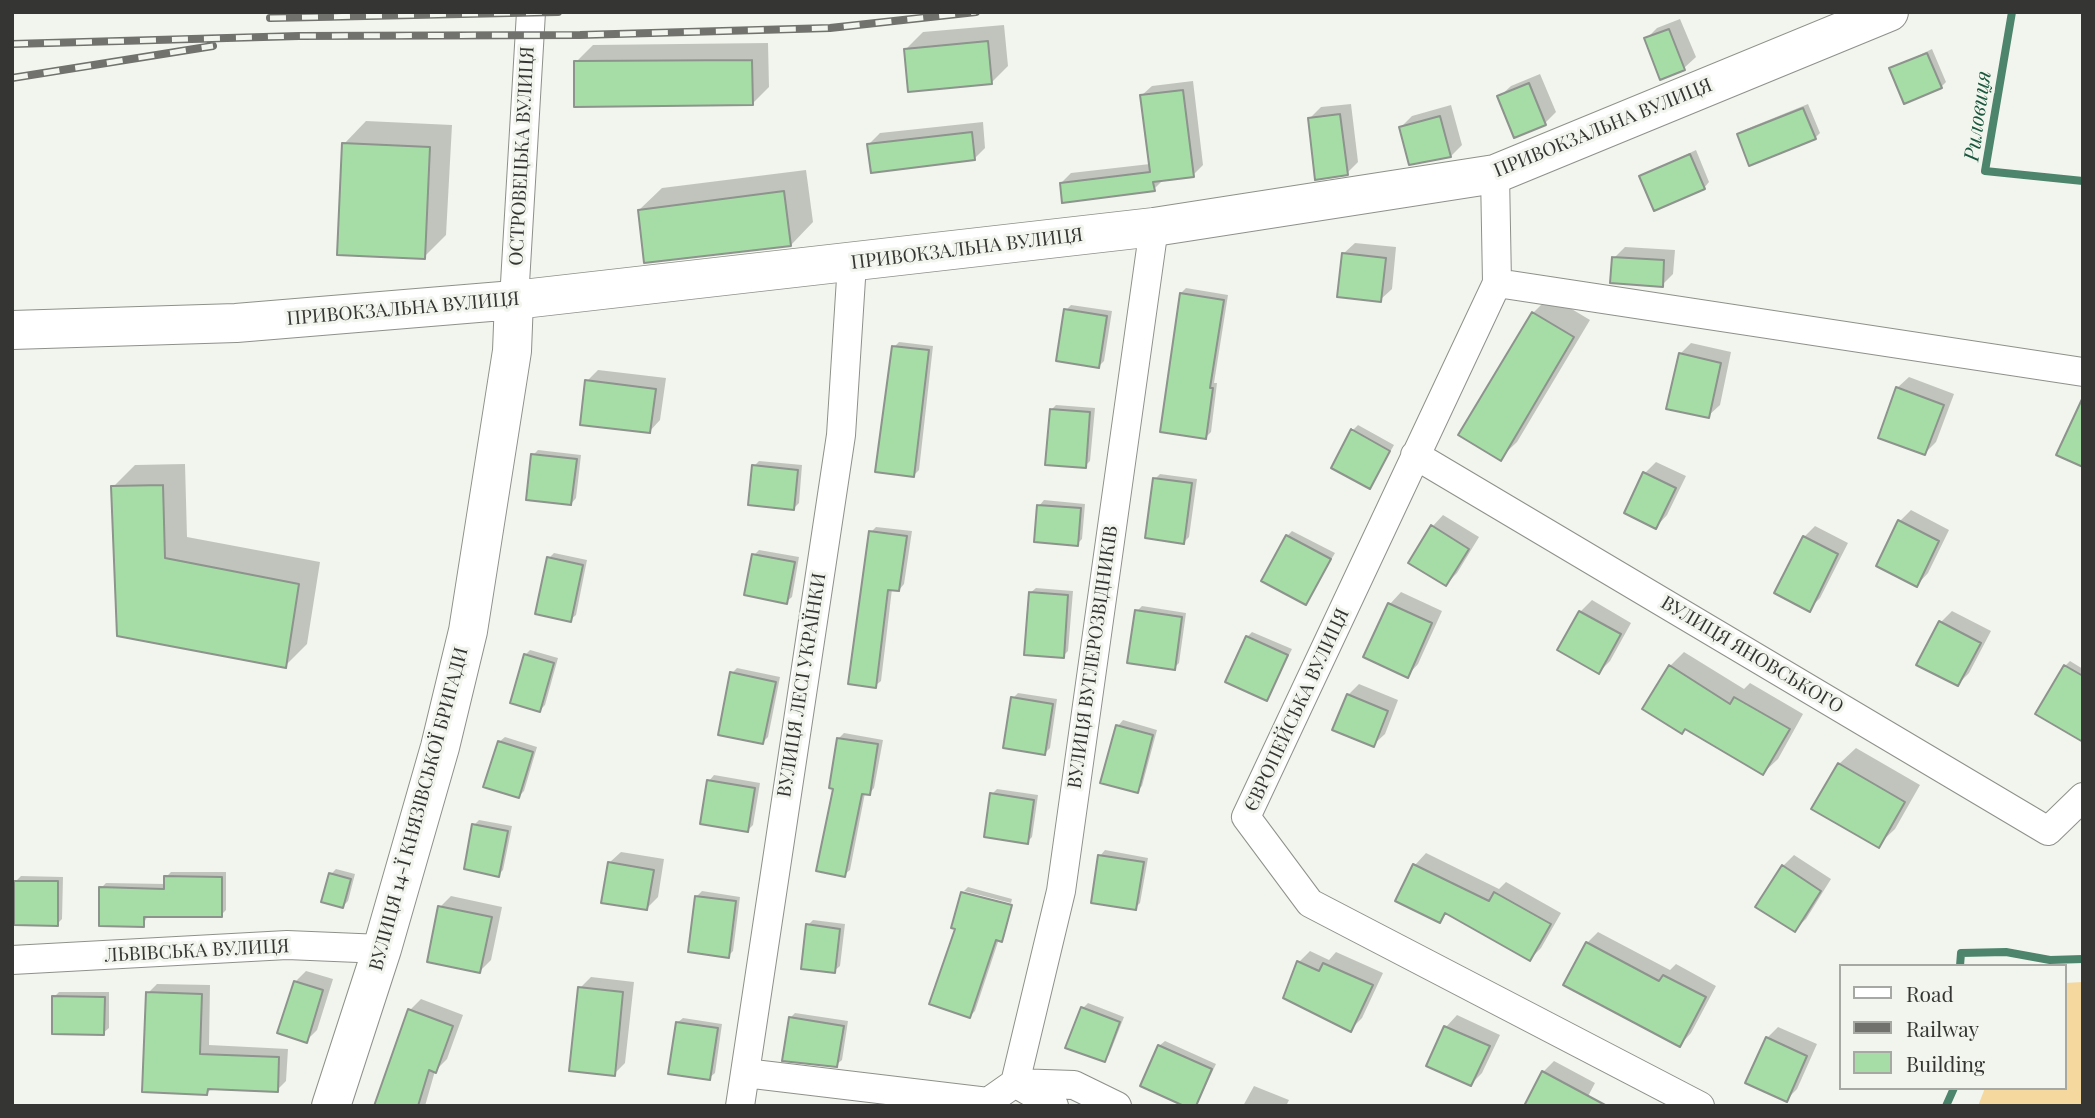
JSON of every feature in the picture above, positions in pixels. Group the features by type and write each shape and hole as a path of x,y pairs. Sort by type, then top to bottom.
{"street":[{"name":"ОСТРОВЕЦЬКА ВУЛИЦЯ","path":"514,300 531,12"},
{"name":"ПРИВОКЗАЛЬНА ВУЛИЦЯ","path":"12,330 236,323 514,300 1154,227 1494,174 1889,12"},
{"name":"ЄВРОПЕЙСЬКА ВУЛИЦЯ","path":"1494,174 1497,283 1246,817 1310,903 1700,1106"},
{"name":"ВУЛИЦЯ ВУГЛЕРОЗВІДНИКІВ","path":"1015,1083 1060,891 1154,227"},
{"name":"ВУЛИЦЯ ЛЕСІ УКРАЇНКИ","path":"740,1106 841,435 852,263"},
{"path":"1497,283 2083,372"},
{"name":"ВУЛИЦЯ 14-Ї КНЯЗІВСЬКОЇ БРИГАДИ","path":"331,1106 382,949 440,747 468,631 512,351 514,300"},
{"name":"ВУЛИЦЯ ЯНОВСЬКОГО","path":"1415,455 2048,831 2083,797"},
{"name":"ЛЬВІВСЬКА ВУЛИЦЯ","path":"12,960 288,945 382,949"},
{"path":"745,1073 988,1102 1015,1083 1074,1085 1117,1106"},
{"path":"1015,1083 1054,1106"}],"shaded area":[{"path":"2083,982 2083,1106 1978,1106 1984,1090 2067,1090 2067,983"}],"building":[{"path":"1669,29 1685,70 1660,80 1644,38"},
{"path":"988,41 992,84 908,92 904,49"},
{"path":"1927,53 1942,88 1904,104 1889,68"},
{"path":"752,60 753,105 574,107 574,61"},
{"path":"1529,83 1546,125 1514,138 1497,96"},
{"path":"1183,90 1194,177 1153,182 1155,191 1062,203 1060,183 1150,172 1140,95"},
{"path":"1803,108 1816,139 1749,166 1737,134"},
{"path":"1340,114 1348,175 1315,180 1308,118"},
{"path":"1440,116 1451,157 1409,165 1399,127"},
{"path":"972,132 975,160 871,173 867,144"},
{"path":"342,143 430,147 425,259 337,255"},
{"path":"1690,154 1705,189 1654,211 1639,176"},
{"path":"784,191 791,246 644,263 638,210"},
{"path":"1342,253 1386,258 1381,302 1337,297"},
{"path":"1612,257 1664,260 1663,287 1610,283"},
{"path":"1180,293 1224,300 1210,388 1213,388 1206,439 1160,432"},
{"path":"1064,309 1107,316 1099,368 1056,361"},
{"path":"1532,312 1574,337 1501,461 1458,435"},
{"path":"892,346 929,350 914,477 875,472"},
{"path":"1679,353 1721,363 1709,418 1666,409"},
{"path":"585,380 656,389 650,433 580,425"},
{"path":"1896,387 1944,405 1925,455 1878,438"},
{"path":"2083,397 2083,467 2056,455"},
{"path":"1050,409 1090,412 1086,468 1045,465"},
{"path":"1351,429 1390,451 1370,489 1331,468"},
{"path":"531,454 577,459 571,505 526,500"},
{"path":"752,465 798,470 794,510 748,505"},
{"path":"1643,472 1676,488 1656,529 1624,513"},
{"path":"1153,478 1192,483 1184,544 1145,538"},
{"path":"163,485 165,558 299,584 286,668 117,636 111,486"},
{"path":"1037,505 1081,508 1078,546 1034,542"},
{"path":"1898,520 1939,541 1917,587 1876,566"},
{"path":"1431,525 1469,549 1446,586 1408,563"},
{"path":"869,531 907,536 899,591 888,590 876,688 848,684"},
{"path":"1286,535 1331,559 1306,605 1261,581"},
{"path":"1803,536 1838,554 1810,612 1774,593"},
{"path":"752,554 795,562 787,604 744,595"},
{"path":"547,557 583,565 571,622 535,614"},
{"path":"1029,592 1068,595 1064,658 1024,655"},
{"path":"1388,603 1432,623 1408,678 1363,657"},
{"path":"1135,610 1182,617 1175,670 1127,663"},
{"path":"1579,611 1621,634 1599,674 1557,650"},
{"path":"1939,621 1981,643 1958,686 1916,665"},
{"path":"1246,636 1288,655 1267,701 1225,682"},
{"path":"524,654 554,663 540,712 510,703"},
{"path":"1669,665 1730,704 1734,697 1790,729 1763,775 1685,729 1682,734 1642,709"},
{"path":"2064,665 2083,676 2083,742 2035,714"},
{"path":"730,672 776,682 763,744 718,735"},
{"path":"1347,694 1388,711 1374,747 1332,730"},
{"path":"1011,697 1053,704 1045,755 1003,748"},
{"path":"1116,725 1153,735 1138,793 1100,783"},
{"path":"837,738 878,744 870,795 862,794 845,877 816,871 833,789 829,788"},
{"path":"498,741 533,752 519,798 483,787"},
{"path":"1838,763 1905,802 1879,848 1811,809"},
{"path":"707,780 755,788 748,832 700,824"},
{"path":"990,793 1034,800 1028,844 984,837"},
{"path":"472,824 508,831 499,877 464,869"},
{"path":"1098,855 1144,862 1136,910 1091,903"},
{"path":"608,862 654,870 647,910 601,903"},
{"path":"1413,864 1489,901 1494,892 1551,924 1530,961 1445,913 1440,923 1395,901"},
{"path":"1782,865 1821,891 1795,932 1755,907"},
{"path":"329,873 351,879 343,908 321,902"},
{"path":"164,876 222,877 222,917 144,917 144,927 99,926 99,887 164,889"},
{"path":"14,881 58,881 58,926 14,925"},
{"path":"961,892 1012,905 1002,942 996,940 970,1018 929,1004 955,929 951,928"},
{"path":"695,896 736,901 729,958 688,952"},
{"path":"438,906 492,917 480,973 427,962"},
{"path":"806,924 840,929 835,973 801,969"},
{"path":"1586,942 1659,981 1663,975 1706,997 1680,1047 1563,985"},
{"path":"1297,961 1319,971 1323,963 1373,985 1351,1032 1283,998"},
{"path":"294,981 323,990 307,1043 277,1033"},
{"path":"578,987 623,992 615,1076 569,1071"},
{"path":"146,992 202,994 200,1054 279,1057 278,1092 208,1089 207,1095 142,1092"},
{"path":"52,996 105,997 104,1035 52,1034"},
{"path":"1081,1007 1120,1022 1105,1062 1065,1048"},
{"path":"408,1009 453,1026 436,1073 429,1070 418,1106 374,1106"},
{"path":"789,1017 844,1026 837,1067 782,1061"},
{"path":"676,1022 718,1028 710,1080 668,1074"},
{"path":"1444,1026 1490,1046 1471,1086 1426,1066"},
{"path":"1766,1037 1807,1056 1787,1102 1745,1083"},
{"path":"1158,1045 1212,1069 1196,1106 1184,1106 1140,1086"},
{"path":"1542,1071 1607,1106 1524,1106"}],"waterway":[{"name":"Риловиця","path":"2012,12 1985,171 2083,181"},
{"name":"Риловиця","path":"1960,964 1961,953 2006,952 2050,960 2083,959"},
{"name":"Риловиця","path":"1946,1106 1953,1090"}],"railway":[{"path":"270,18 558,12"},
{"path":"12,44 299,36 580,35 830,28 976,12"},
{"path":"12,78 213,46"}]}
